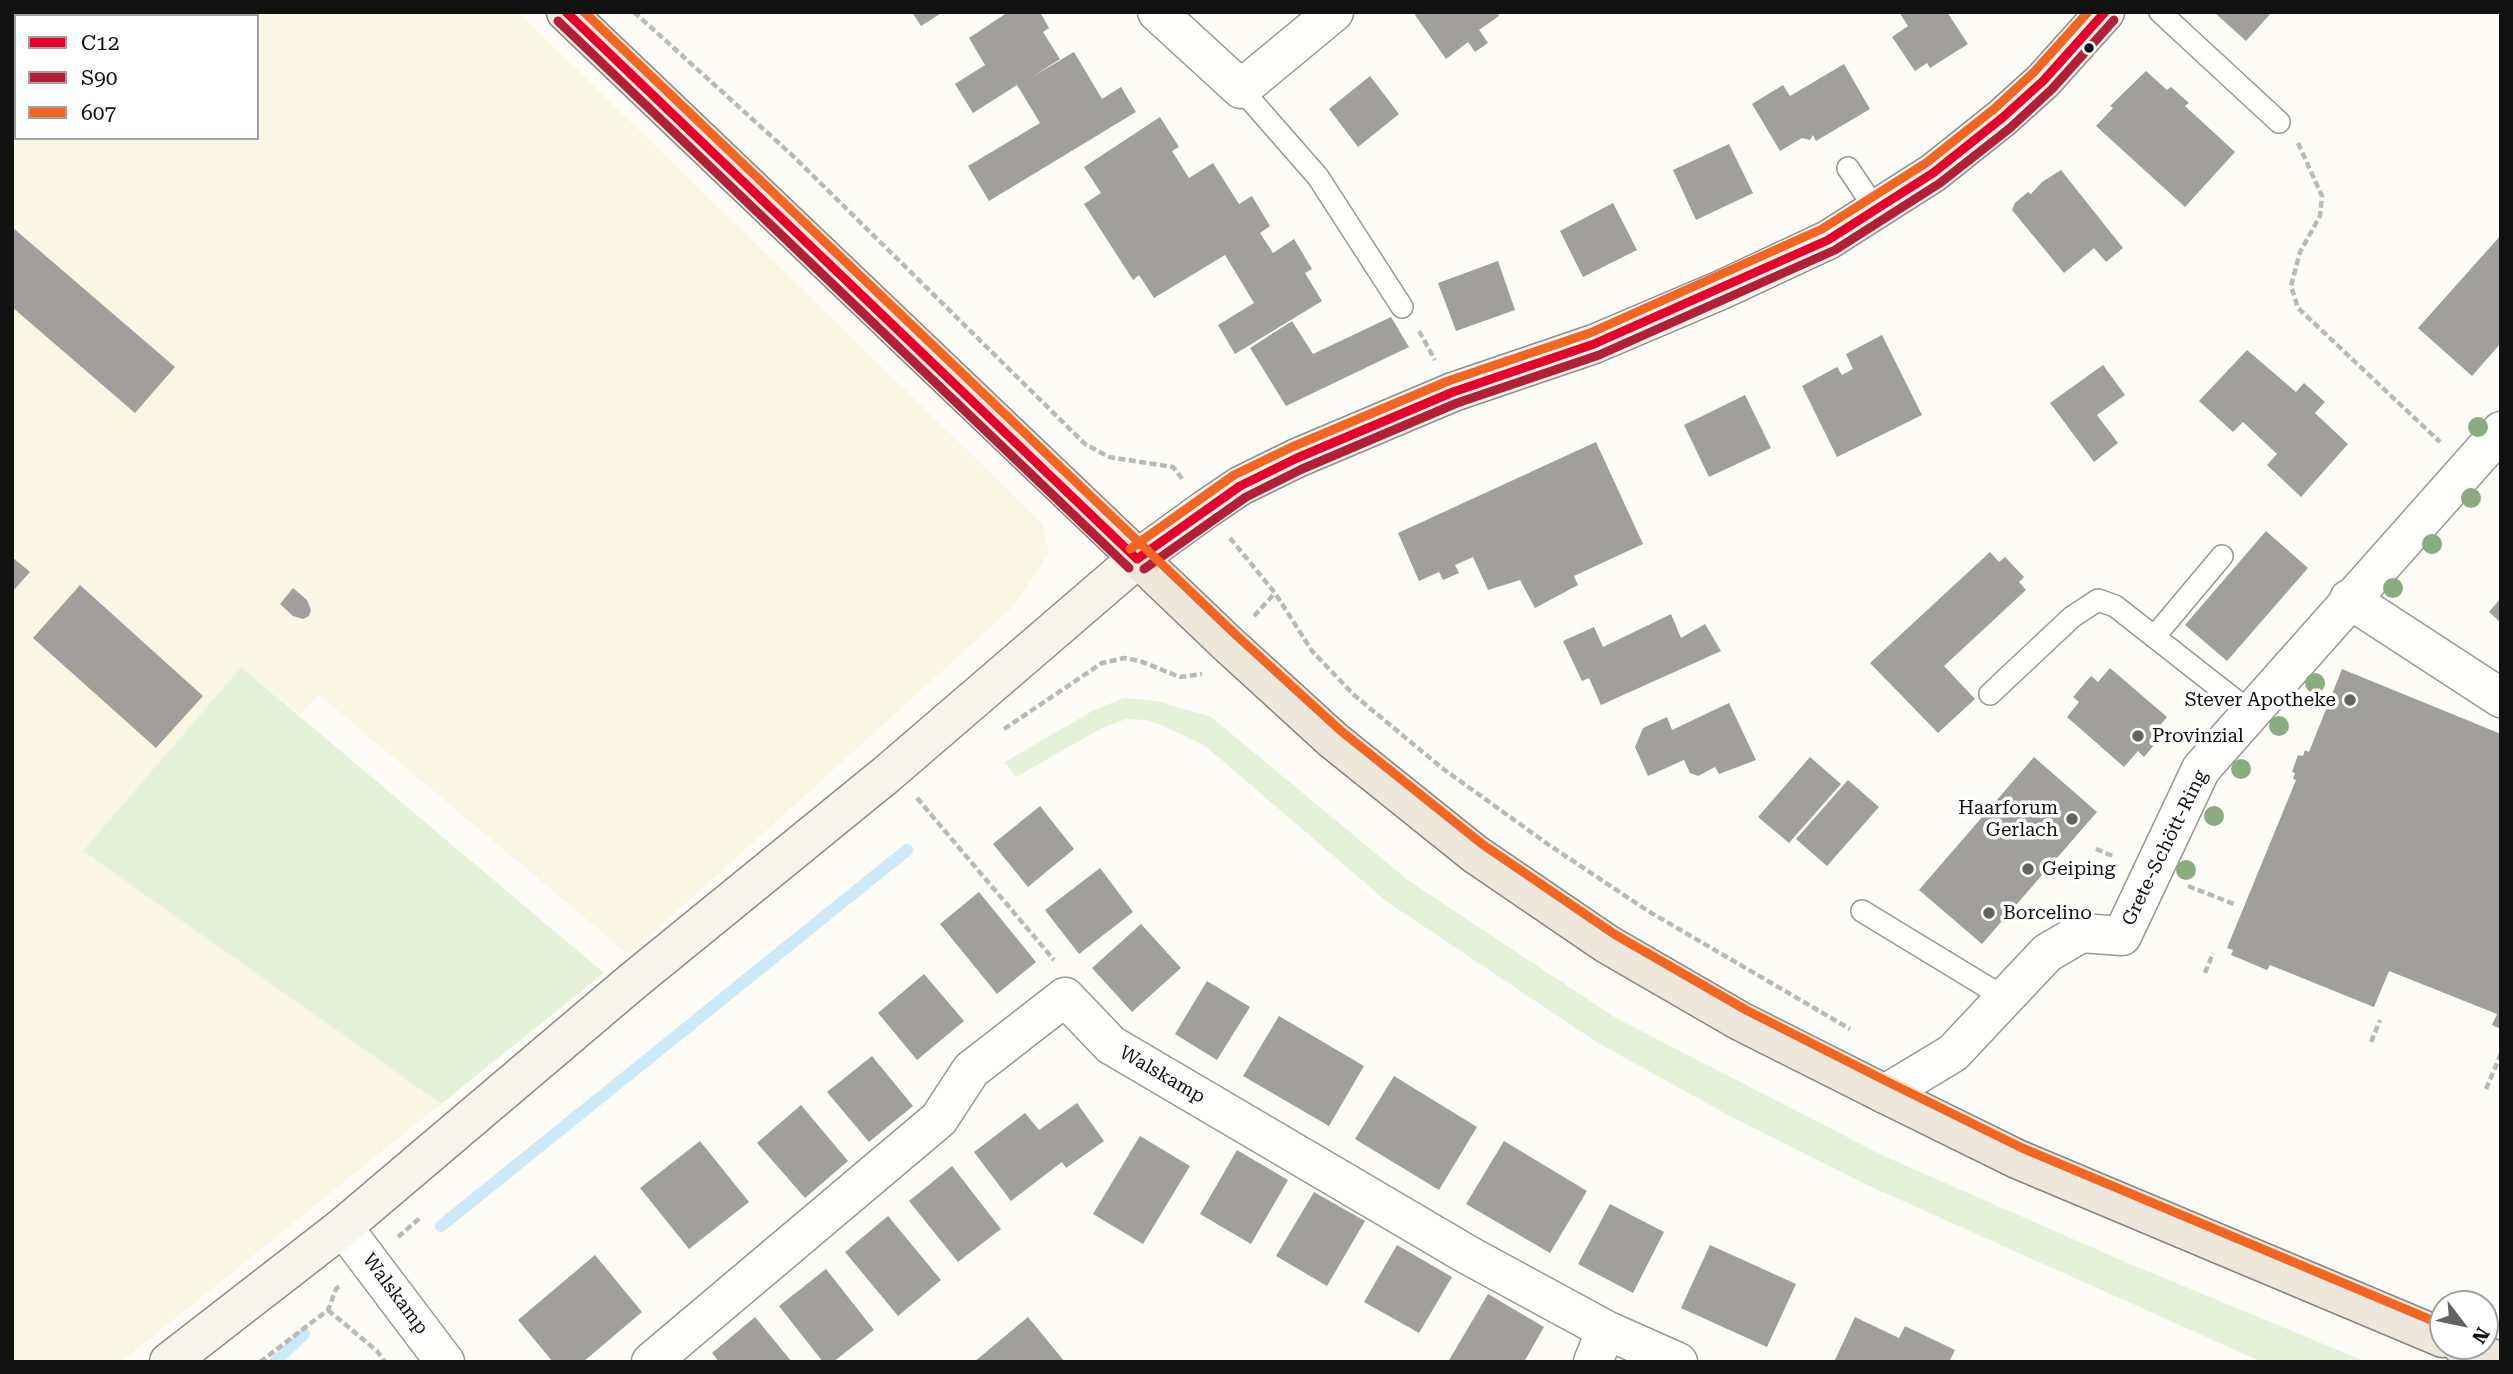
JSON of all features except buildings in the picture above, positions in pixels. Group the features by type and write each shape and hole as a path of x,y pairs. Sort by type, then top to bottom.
{"main road":[{"path":"566,12 1229,645 1334,740 1475,854 1607,944 1740,1021 1885,1094 2017,1159 2429,1332"},
{"path":"169,1362 343,1227 633,981 887,774 1137,559 1206,509 1240,486 1297,458 1452,393 1594,344 1721,290 1828,240 1933,173 2002,118 2080,43 2105,12"}],"street":[{"path":"1157,12 1241,89 1334,12"},
{"name":"Grete-Schött-Ring","path":"1885,1094 1953,1053 2047,953 2081,933 2122,936 2201,769 2249,711 2501,431"},
{"path":"2348,600 2501,698"},
{"path":"651,1362 939,1119 971,1070 1065,997"},
{"name":"Walskamp","path":"1065,997 1111,1045 1456,1248 1600,1346 1678,1362"},
{"name":"Walskamp","path":"343,1227 445,1362"}],"lane":[{"path":"2160,12 2279,122"},
{"path":"1241,89 1318,177 1402,307"},
{"path":"1848,168 1876,210"},
{"path":"2154,637 2222,556"},
{"path":"1990,694 2071,617 2098,600 2115,606 2249,711"},
{"path":"1862,911 2005,998"}],"path":[{"path":"634,12 792,155 1085,444 1110,457 1173,467"},
{"path":"2279,122 2297,141 2322,196 2320,216 2300,253 2291,286 2298,308 2445,446"},
{"path":"1402,307 1414,322 1452,393"},
{"path":"1206,509 1275,593 1312,651 1354,695 1442,768 1647,911 1853,1030"},
{"path":"999,732 1102,663 1124,658 1140,661 1180,677 1206,674 1275,593"},
{"path":"925,788 915,796 1053,959 1065,997"},
{"path":"2204,974 2213,953"},
{"path":"2371,1042 2380,1020"},
{"path":"2486,1089 2501,1054"},
{"path":"260,1362 328,1310 336,1289 431,1208"},
{"path":"328,1310 377,1350 385,1362"}],"shaded area":[{"path":"12,12 518,12 1042,523 1049,554 1014,606 629,955 319,695 300,715 241,667 84,851 441,1104 121,1362 12,1362"}],"green space":[{"path":"241,667 604,973 441,1104 83,851"},
{"path":"1124,698 1157,701 1211,717 1409,881 1616,1018 1884,1156 2123,1261 2367,1362 2262,1362 1867,1185 1730,1116 1598,1043 1386,901 1204,745 1161,725 1146,720 1126,719 1102,728 1016,777 1005,762 1094,710"}],"waterway":[{"path":"441,1226 907,850"},
{"path":"275,1362 304,1334"}],"transit line":[{"name":"C12","path":"566,12 1137,559"},
{"name":"607","path":"584,12 1237,636 1341,731 1482,844 1614,934 1746,1010 1890,1083 2022,1148 2429,1319"},
{"name":"607","path":"1130,549 1234,475 1292,447 1448,381 1590,333 1822,229 1926,163 1994,109 2034,72 2088,12"},
{"name":"C12","path":"1137,559 1240,486 1297,458 1453,392 1594,344 1828,240 1933,173 2002,118 2043,81 2105,12"},
{"name":"S90","path":"1144,569 1246,497 1302,469 1457,403 1599,355 1835,250 1940,183 2010,128 2052,89 2114,20"},
{"name":"S90","path":"558,21 1129,568"}],"place":[{"name":"Stever Apotheke","path":"2350,700"},
{"name":"Provinzial","path":"2138,736"},
{"name":"Haarforum Gerlach","path":"2072,819"},
{"name":"Geiping","path":"2028,869"},
{"name":"Borcelino","path":"1989,913"}]}
